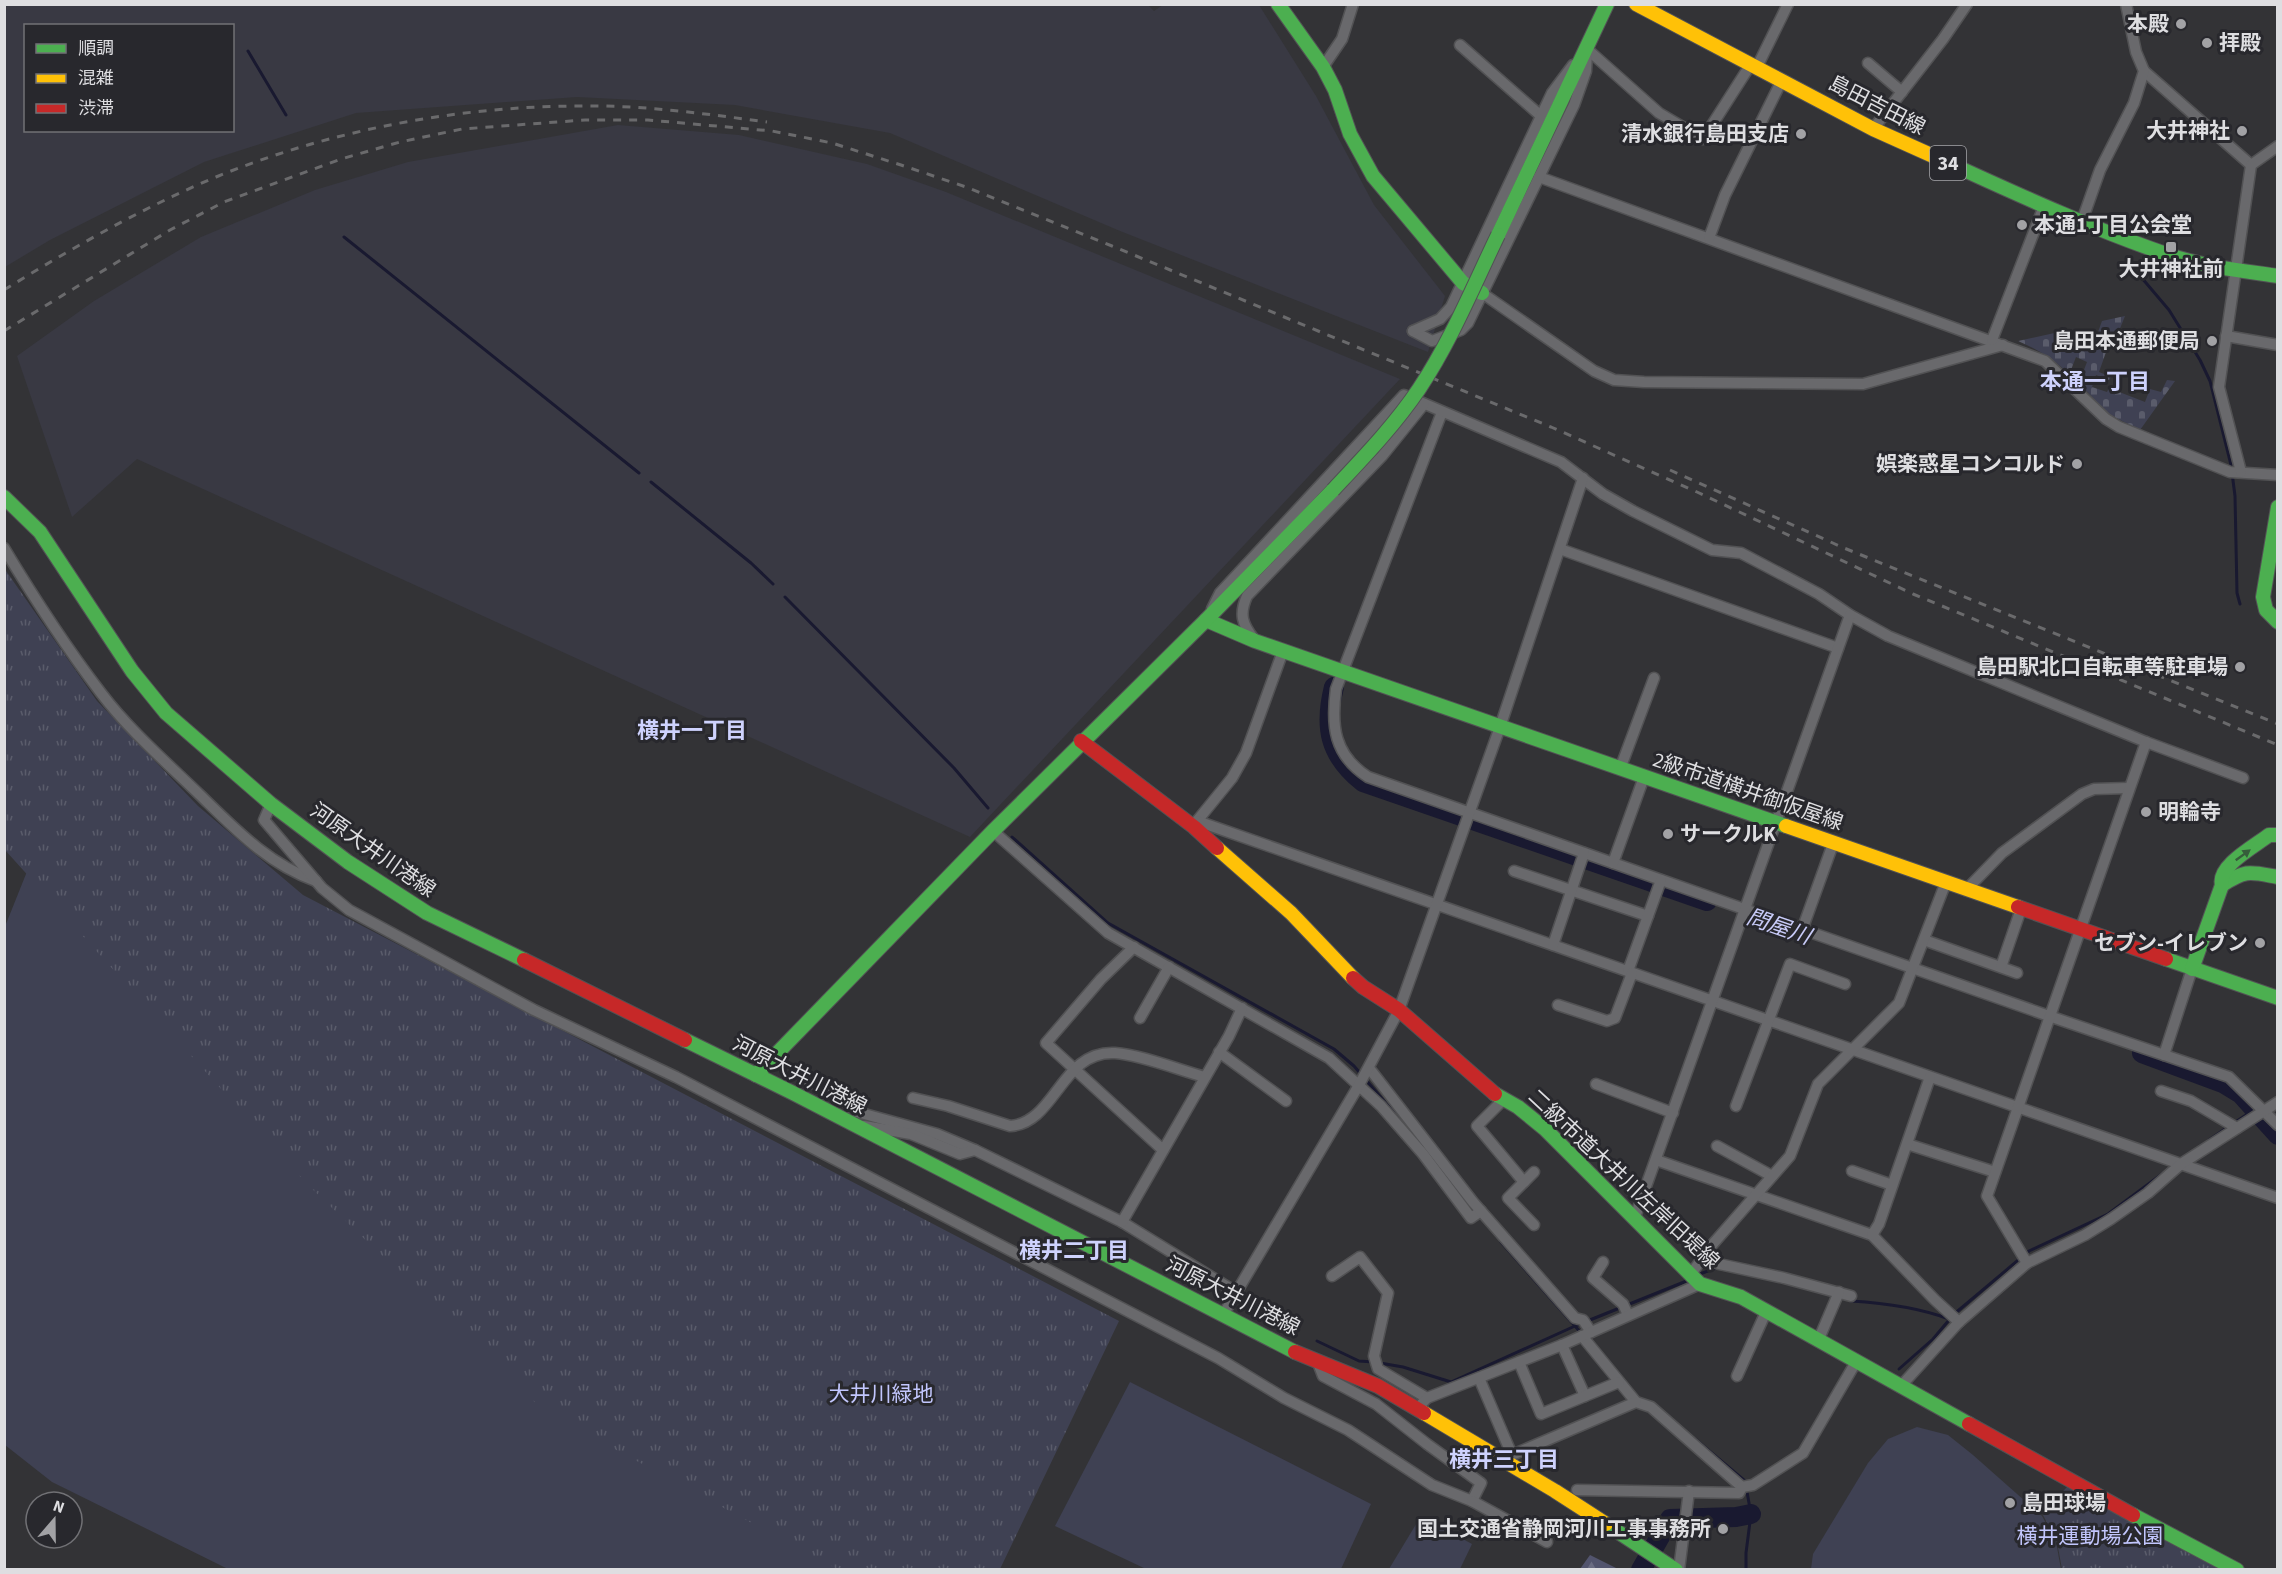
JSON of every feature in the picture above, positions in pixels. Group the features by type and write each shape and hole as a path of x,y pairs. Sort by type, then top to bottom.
{"street":[{"path":"1278,4 1323,67 1335,90 1350,134 1373,176 1463,283 1594,371 1614,380 1644,382 1863,384 2003,344"},
{"path":"1323,67 1342,39 1353,4"},
{"path":"756,1075 1081,741 1206,620 1389,429 1419,389 1446,345 1607,4"},
{"name":"島田吉田線","path":"1636,4 1873,129 2044,206 2176,257 2235,270 2277,276"},
{"path":"1587,49 1659,113 1703,140 1754,65 1788,4"},
{"path":"1873,129 1943,39 1967,4"},
{"path":"2126,4 2136,52 2144,71 2251,165"},
{"path":"1460,45 1541,116"},
{"path":"1587,49 1586,71 1574,105 1468,323 1461,330 1432,341 1413,331 1440,319 1451,307 1552,93 1587,49"},
{"path":"1868,63 1902,92"},
{"path":"2082,221 2100,170 2134,103 2144,71"},
{"path":"1708,238 1725,195 1782,80"},
{"path":"2241,472 2218,387 2251,165 2277,146"},
{"path":"1539,177 2003,344 2045,361 2106,420 2119,427 2230,472 2277,475"},
{"path":"1992,340 2044,206"},
{"path":"2226,336 2277,345"},
{"path":"1206,620 1220,593 1404,395 1562,462 1603,494 1633,511 1712,550 1741,553 1819,594 1850,615 1888,636 2146,742 2243,778"},
{"path":"1255,641 1245,628 1241,616 1242,607 1248,596 1382,456 1424,404"},
{"path":"1442,412 1336,689 1334,728 1346,759 1356,769 1368,777 1913,969 2229,1077 2277,1125"},
{"path":"1223,1315 1368,1070 1399,1010 1500,727 1583,478"},
{"name":"河原大井川港線","path":"4,497 40,532 132,672 166,713 272,804 348,862 427,913 949,1172 1318,1363 1366,1380 1555,1491 1678,1569"},
{"path":"2276,621 2266,610 2263,597 2277,507"},
{"path":"4,548 60,635 102,694 138,734 251,845 293,873 316,882"},
{"path":"1560,549 1838,648"},
{"path":"1635,1217 1850,615"},
{"name":"2級市道横井御仮屋線","path":"1206,620 1255,641 1342,672 2277,998"},
{"path":"1283,651 1246,753 1232,778 1195,824 1436,904 2277,1198"},
{"path":"1620,769 1654,678"},
{"name":"二級市道大井川左岸旧堤線","path":"1081,741 1195,824 1292,914 1340,966 1363,987 1399,1010 1495,1094 1518,1107 1545,1129 1696,1279 1741,1298 2142,1520 2237,1569"},
{"path":"2027,1263 1987,1196 2146,742"},
{"path":"1613,863 1644,777"},
{"path":"1966,890 1977,876 2002,853 2082,794 2094,789 2128,788"},
{"path":"272,804 264,820 316,882 349,910 534,1010 676,1077 826,1157 1218,1358 1284,1398 1348,1430 1432,1485 1472,1501 1546,1542"},
{"path":"993,831 1108,933 1329,1058 1359,1085 1405,1133 1471,1218 1481,1211"},
{"path":"2164,1055 2222,885 2220,878 2224,869 2269,835 2277,835"},
{"path":"1802,930 1833,843"},
{"path":"1553,945 1584,853"},
{"path":"1514,871 1648,916"},
{"path":"2222,885 2240,873 2250,872 2277,876"},
{"path":"1558,1005 1607,1021 1615,1018 1661,880"},
{"path":"1417,1409 1427,1398 1587,1334 1629,1315 1696,1279 1703,1258 1790,1156 1818,1084 1899,1003 1946,882"},
{"path":"2001,967 2021,909"},
{"path":"1924,940 2017,973"},
{"path":"1134,948 1101,980 1046,1043 1163,1150"},
{"path":"1736,1106 1790,964 1845,984"},
{"path":"1140,1018 1169,967"},
{"path":"1122,1221 1242,1008"},
{"path":"1219,1052 1286,1101"},
{"path":"913,1098 948,1106 1010,1126 1020,1125 1038,1113 1074,1069 1083,1061 1099,1054 1116,1053 1205,1077"},
{"path":"1368,1070 1481,1211 1575,1318 1583,1320 1587,1334 1619,1382 1636,1402 1651,1407 1742,1487"},
{"path":"1872,1235 1879,1224 1930,1077"},
{"path":"810,1082 843,1095 845,1101 857,1112 937,1134 1122,1221 1236,1292"},
{"path":"1596,1084 1673,1113"},
{"path":"2161,1091 2191,1101 2237,1128"},
{"path":"1504,1099 1477,1126 1524,1182"},
{"path":"1900,1387 1959,1322 2027,1263 2085,1235 2111,1219 2148,1193 2181,1164 2277,1102"},
{"path":"851,1124 911,1134 960,1154 975,1150"},
{"path":"1405,1133 1414,1126"},
{"path":"1907,1144 1995,1172"},
{"path":"1717,1146 1772,1176"},
{"path":"1656,1160 1872,1235 1959,1322"},
{"path":"1852,1171 1892,1185"},
{"path":"1534,1172 1508,1198 1534,1225"},
{"path":"1332,1276 1360,1257 1388,1293 1374,1356 1378,1369 1427,1398"},
{"path":"1703,1258 1719,1264 1851,1296"},
{"path":"1603,1262 1593,1278 1623,1304 1629,1315"},
{"path":"1818,1341 1839,1293"},
{"path":"1737,1376 1766,1312"},
{"path":"1562,1345 1585,1396"},
{"path":"1519,1362 1541,1414 1619,1382"},
{"path":"1742,1487 1753,1485 1803,1453 1856,1362"},
{"path":"1318,1363 1323,1376 1376,1404 1481,1483 1472,1501"},
{"path":"1479,1377 1512,1455 1636,1402"},
{"path":"1577,1490 1739,1493 1742,1487"},
{"path":"1678,1569 1689,1491"}],"shaded area":[{"path":"1147,4 1154,11 1163,5 1259,5 1316,96 1374,205 1445,296 1428,352 1120,231 890,133 735,105 577,97 356,113 204,162 50,240 5,267 4,5"},
{"path":"618,125 739,135 867,164 946,192 1400,379 970,837 137,459 72,517 17,356 94,301 201,237 315,190 408,162"}],"green space":[{"path":"2125,316 2117,336 2112,335 2099,372 2111,377 2109,380 2096,375 2092,387 2107,392 2109,388 2145,402 2150,389 2161,392 2167,380 2175,381 2140,430 2108,414 2079,383 2087,362 2076,357 2069,375 2045,355 2018,341 2059,332 2068,348 2077,340 2093,346 2102,321"},
{"name":"大井川緑地","path":"4,568 97,701 198,806 303,895 1119,1321 1000,1569 837,1569 544,1411 307,1184 5,850"},
{"path":"28,869 838,1569 228,1569 84,1498 84,1490 68,1490 52,1482 5,1445 4,929"},
{"path":"1130,1382 1371,1504 1341,1569 1146,1569 1055,1526"},
{"path":"1917,1427 1948,1435 2042,1516 2056,1542 2061,1569 1811,1569 1813,1554 1868,1463 1888,1439"},
{"name":"横井運動場公園","path":"2068,1486 2223,1569 2062,1569 2057,1542 2042,1513"},
{"path":"1421,1516 1472,1544 1460,1569 1389,1569"},
{"path":"1590,1555 1618,1569 1580,1569"}],"waterway":[{"path":"248,51 286,115"},
{"path":"344,237 639,473"},
{"path":"2149,258 2141,277 2169,310 2200,360 2210,381 2231,465 2235,496 2237,593 2240,604"},
{"path":"651,482 751,563 773,584"},
{"path":"785,597 954,768 988,808"},
{"name":"問屋川","path":"1334,687 1330,715 1332,739 1343,761 1363,782 1707,901"},
{"path":"1012,837 1108,923 1334,1049 1354,1066 1401,1121"},
{"name":"問屋川","path":"2142,1053 2223,1083 2241,1094 2278,1135"},
{"path":"2234,1123 2255,1109"},
{"path":"2209,1140 2228,1127"},
{"path":"1953,1315 2029,1251 2108,1214 2162,1174"},
{"path":"1501,1242 1582,1334"},
{"path":"1697,1275 1716,1268"},
{"path":"1380,1363 1403,1367 1451,1382 1575,1326 1689,1280"},
{"path":"1851,1301 1901,1306 1949,1319"},
{"path":"1899,1369 1933,1339 1949,1320"},
{"path":"1317,1341 1359,1361 1374,1362"},
{"path":"1695,1439 1745,1481 1751,1514 1746,1570"},
{"path":"1641,1570 1670,1519 1736,1517 1751,1514"}],"railway":[{"path":"4,290 108,229 188,189 260,160 350,134 442,116 535,107 628,107 767,122"},
{"path":"4,331 170,230 224,202 341,159 400,142 462,129 585,120 648,120 772,131 832,143 901,165 966,187 1112,246 1551,427 1697,492 1913,594 2278,745"},
{"path":"1670,470 1844,548 2278,724"}],"traffic: fast":[{"path":"1278,4 1323,67 1335,90 1350,134 1373,176 1463,283 1482,293"},
{"path":"1498,235 1607,4"},
{"path":"1951,164 2090,225 2175,257 2213,266 2278,276"},
{"path":"1333,490 1389,429 1431,371 1498,235"},
{"path":"756,1075 993,831 1206,620 1333,490"},
{"path":"4,497 40,532 132,671 166,713 271,804 348,862 427,913 524,960"},
{"path":"2278,507 2263,597 2266,610 2278,622"},
{"path":"1206,620 1255,641 1786,826"},
{"path":"2192,969 2225,871 2238,857 2269,835 2278,835"},
{"path":"2222,885 2237,876 2249,873 2278,877"},
{"path":"2166,959 2278,998"},
{"path":"685,1040 793,1093 1295,1352"},
{"path":"1495,1094 1518,1107 1545,1129 1700,1284 1741,1297 1969,1424"},
{"path":"2133,1515 2237,1570"},
{"path":"1606,1524 1676,1570"}],"traffic: slow":[{"path":"1636,4 1873,129 1951,164"},
{"path":"1786,826 2018,907"},
{"path":"1217,848 1291,913 1353,978"},
{"path":"1424,1413 1606,1524"}],"traffic: jam":[{"path":"1081,741 1194,827 1217,848"},
{"path":"2018,907 2166,959"},
{"path":"524,960 685,1040"},
{"path":"1353,978 1399,1010 1495,1094"},
{"path":"1295,1352 1378,1386 1424,1413"},
{"path":"1969,1424 2133,1515"}],"place":[{"name":"本殿","path":"2181,24"},
{"name":"拝殿","path":"2207,43"},
{"name":"大井神社","path":"2242,131"},
{"name":"清水銀行島田支店","path":"1801,134"},
{"name":"本通1丁目公会堂","path":"2022,225"},
{"name":"大井神社前","path":"2171,247"},
{"name":"島田本通郵便局","path":"2212,341"},
{"name":"娯楽惑星コンコルド","path":"2077,464"},
{"name":"島田駅北口自転車等駐車場","path":"2240,667"},
{"name":"明輪寺","path":"2146,812"},
{"name":"サークルK","path":"1668,834"},
{"name":"セブン-イレブン","path":"2260,943"},
{"name":"島田球場","path":"2010,1503"},
{"name":"国土交通省静岡河川工事事務所","path":"1723,1529"}],"district":[{"name":"本通一丁目","path":"2095,381"},
{"name":"横井一丁目","path":"692,730"},
{"name":"横井二丁目","path":"1074,1250"},
{"name":"横井三丁目","path":"1504,1459"}]}
